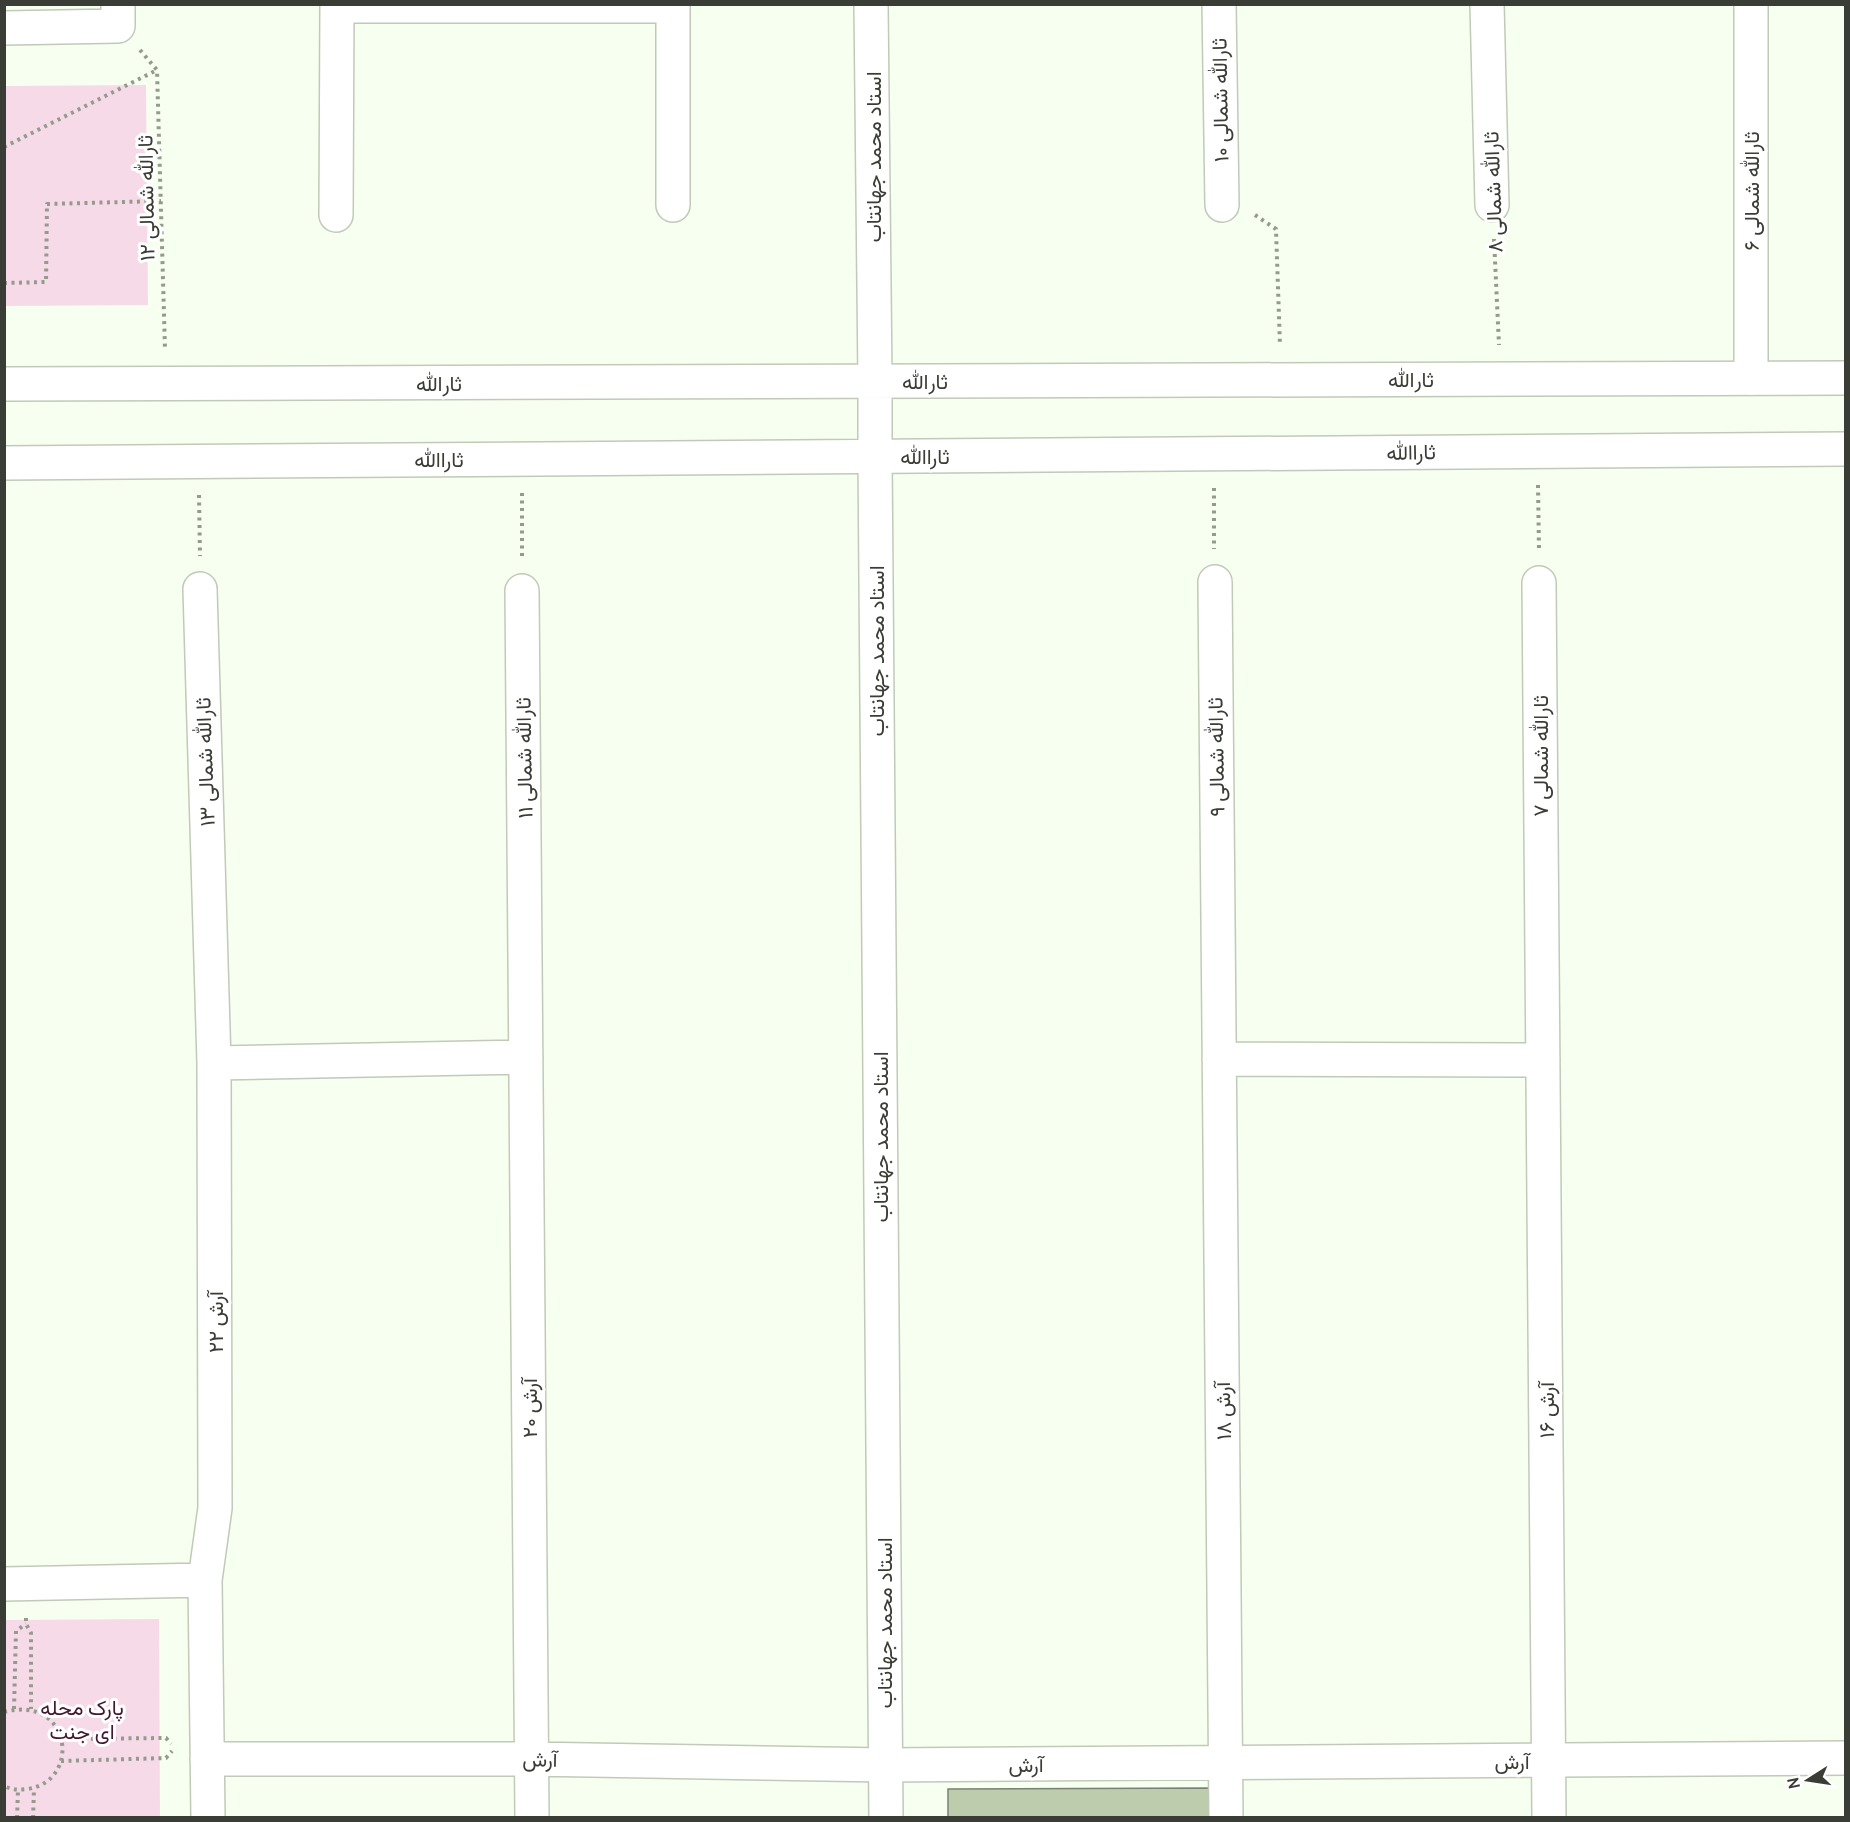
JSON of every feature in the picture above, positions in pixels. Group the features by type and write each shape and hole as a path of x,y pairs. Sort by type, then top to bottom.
{"street":[{"name":"استاد محمد جهانتاب","path":"871,4 886,1818"},
{"name":"ثارالله شمالی ۱۰","path":"1219,4 1222,200"},
{"name":"ثارالله شمالی ۸","path":"1488,4 1492,205"},
{"name":"ثارالله شمالی ۶","path":"1751,4 1751,378"},
{"path":"336,215 337,5 674,5 673,205"},
{"path":"4,28 118,15"},
{"name":"ثارالله","path":"4,384 1845,378"},
{"name":"ثاراالله","path":"4,463 1845,449"},
{"name":"ثارالله شمالی ۹","path":"1215,582 1219,1059"},
{"name":"ثارالله شمالی ۷","path":"1539,583 1543,1060"},
{"name":"ثارالله شمالی ۱۳","path":"200,589 214,1063"},
{"name":"ثارالله شمالی ۱۱","path":"522,591 526,1057"},
{"path":"214,1063 526,1057"},
{"name":"آرش ۲۰","path":"526,1057 532,1818"},
{"path":"1219,1059 1543,1060"},
{"name":"آرش ۱۸","path":"1219,1059 1227,1818"},
{"name":"آرش ۱۶","path":"1543,1060 1549,1818"},
{"name":"آرش ۲۲","path":"208,1818 205,1580 215,1508 214,1063"},
{"path":"4,1584 205,1580"},
{"name":"آرش","path":"207,1759 531,1759 885,1765 1845,1758"}],"path":[{"path":"4,147 158,70 118,15"},
{"name":"ثارالله شمالی ۱۲","path":"158,70 165,384"},
{"path":"1222,200 1276,229 1281,380"},
{"path":"4,283 46,282 47,204 161,201"},
{"name":"ثارالله شمالی ۸","path":"1492,205 1501,379"},
{"path":"1538,451 1539,583"},
{"path":"1213,454 1215,582"},
{"path":"521,459 522,591"},
{"path":"199,461 200,589"},
{"path":"14,1709 16,1630 26,1624 31,1633 31,1709"},
{"path":"4,1712 14,1709 31,1709 43,1714 54,1723 63,1748 61,1761 55,1773 46,1782 34,1788 18,1790 4,1786"},
{"path":"61,1739 166,1738 174,1748 166,1758 61,1761"},
{"path":"33,1818 34,1788"},
{"path":"17,1818 18,1790"}],"green space":[{"path":"146,85 148,305 5,306 5,86"},
{"name":"پارک محله ای جنت","path":"159,1619 160,1817 5,1817 5,1620"}],"building":[{"path":"1211,1788 1211,1818 948,1818 948,1789"}]}
